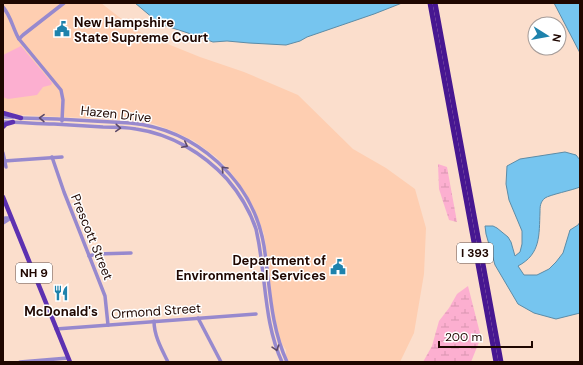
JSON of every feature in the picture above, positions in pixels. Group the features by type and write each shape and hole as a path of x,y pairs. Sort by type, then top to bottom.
{"highway":[{"name":"I 393","path":"431,4 496,362"},
{"name":"I 393","path":"431,4 501,362"}],"main road":[{"path":"3,113 21,118"},
{"path":"3,127 13,122"},
{"name":"NH 9","path":"3,197 69,360"}],"street":[{"path":"19,39 64,3"},
{"path":"3,7 9,16 15,33 19,39 61,90 63,100 62,124"},
{"name":"Hazen Drive","path":"3,117 130,123 157,128 172,133 200,147 227,172 243,192 260,227 264,245 273,318 287,362"},
{"name":"Hazen Drive","path":"3,122 136,129 172,139 189,147 201,155 220,172 242,199 256,229 272,331 276,348 282,362"},
{"path":"3,153 6,167"},
{"name":"Prescott Street","path":"52,157 64,193 105,296 108,325"},
{"path":"4,160 62,157"},
{"path":"3,218 11,218"},
{"path":"3,223 11,218"},
{"path":"89,256 96,254 131,253"},
{"name":"Ormond Street","path":"56,329 256,314"},
{"path":"198,318 222,362"},
{"path":"154,322 157,337 168,362"},
{"path":"20,362 69,360"}],"shaded area":[{"path":"3,3 101,3 143,34 200,57 244,72 298,95 353,149 386,168 415,189 426,228 424,274 414,333 400,362 289,362 278,331 273,308 264,234 254,208 241,186 229,170 216,157 194,141 173,131 145,122 19,115 3,111"}],"green space":[{"path":"21,46 52,83 51,85 43,87 37,95 8,99 3,97 3,55"},
{"path":"438,164 447,167 457,222 449,220 439,189"},
{"path":"468,286 481,337 471,362 423,362 432,346 439,321 457,294"}],"water":[{"path":"135,3 402,3 286,45 227,41 213,42 160,24"},
{"path":"554,3 580,3 580,53 567,28 567,16 561,16"},
{"path":"565,152 576,155 580,160 580,187 551,195 543,200 540,206 539,236 535,250 526,261 518,266 524,275 537,275 549,269 563,253 570,230 580,222 580,313 556,319 534,313 518,304 495,265 485,226 493,226 508,237 515,256 520,252 522,244 522,231 509,200 506,184 507,166 520,159"}],"place":[{"name":"New Hampshire State Supreme Court","path":"62,29"},
{"name":"Department of Environmental Services","path":"338,267"},
{"name":"McDonald's","path":"61,293"}]}
